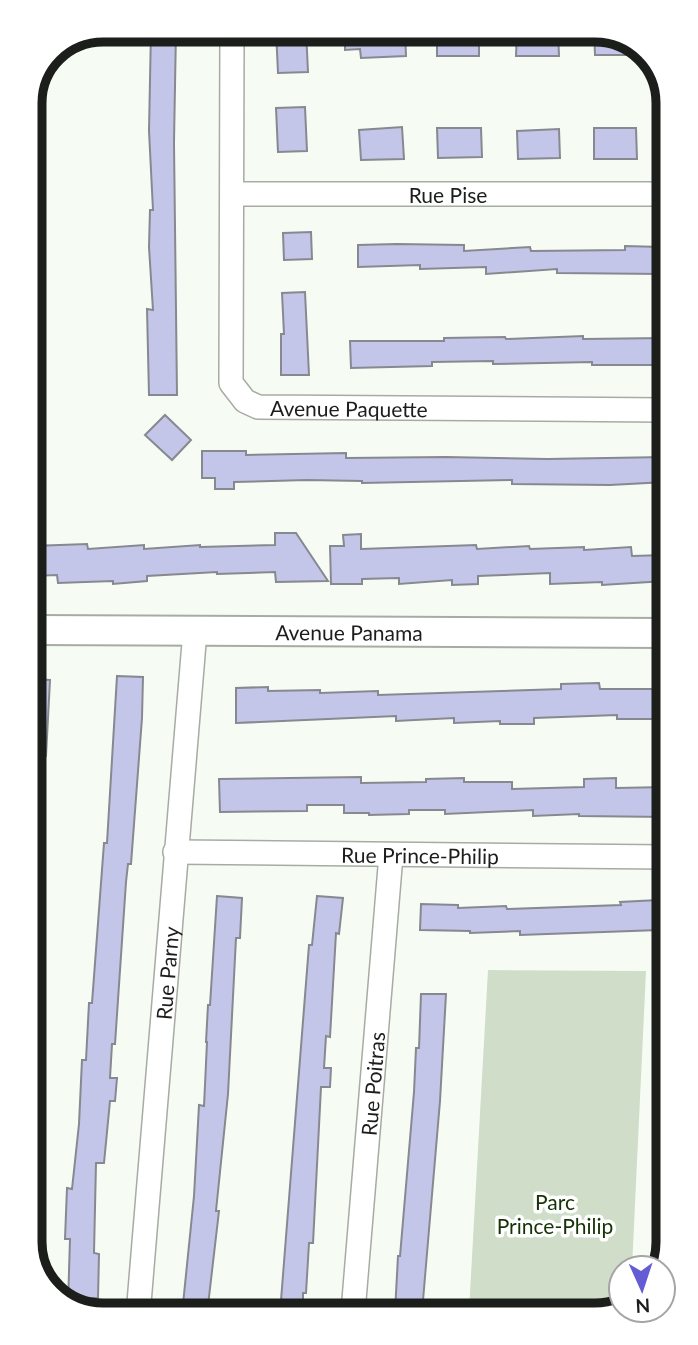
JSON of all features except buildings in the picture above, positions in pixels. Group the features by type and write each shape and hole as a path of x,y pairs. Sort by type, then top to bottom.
{"street":[{"name":"Avenue Paquette","path":"232,42 231,383 245,401 258,407 656,410"},
{"name":"Rue Pise","path":"233,194 656,194"},
{"name":"Avenue Panama","path":"42,629 656,633"},
{"name":"Rue Parny","path":"139,1303 194,631"},
{"name":"Rue Prince-Philip","path":"175,852 656,857"},
{"name":"Rue Poitras","path":"354,1303 391,855"}],"green space":[{"name":"Parc Prince-Philip","path":"488,970 646,971 633,1254 607,1254 607,1302 469,1303"}]}
